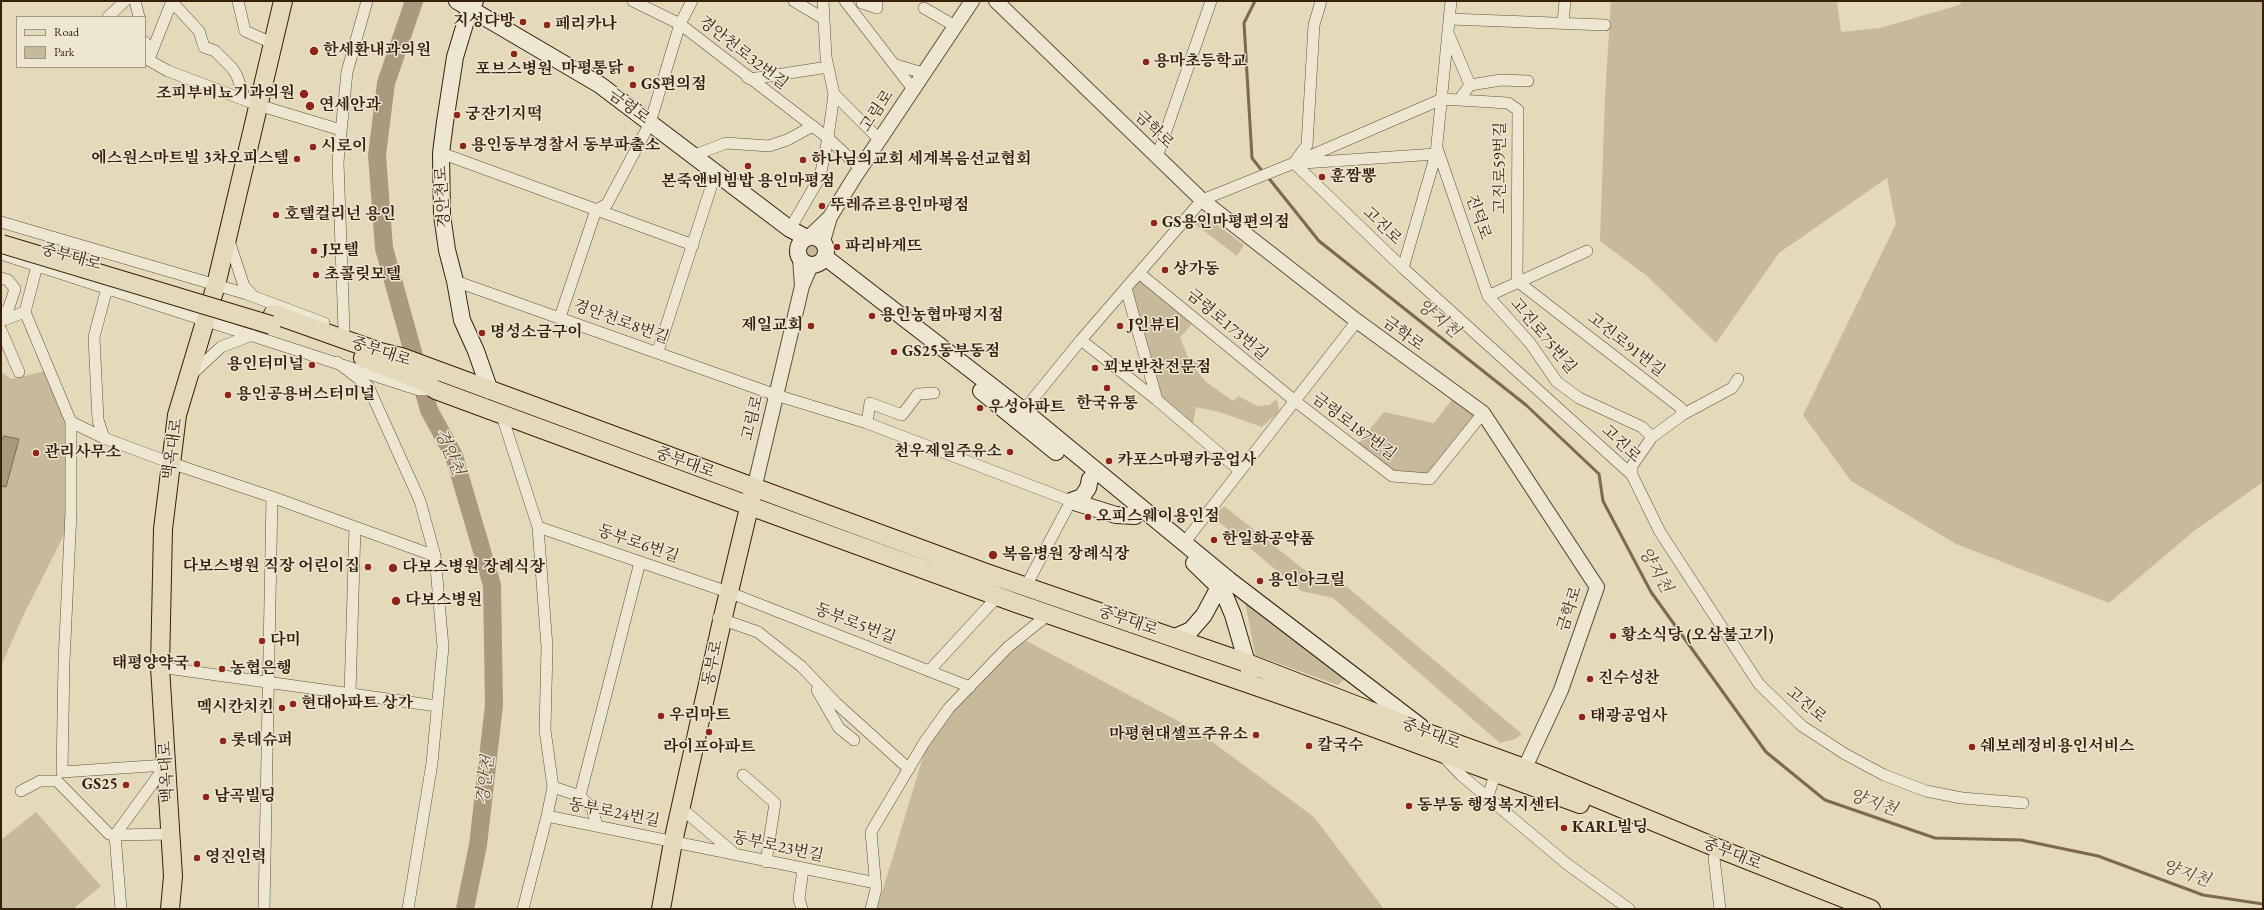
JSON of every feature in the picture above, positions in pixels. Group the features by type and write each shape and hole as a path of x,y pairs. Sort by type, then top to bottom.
{"main road":[{"name":"백옥대로","path":"170,909 173,876 160,667 163,528 171,463 177,416 216,285 228,234 252,102 272,43 283,1"},
{"name":"금령로","path":"465,3 600,85 695,155 790,229 812,251 1020,415"},
{"name":"경안천로","path":"465,3 455,57 441,152 442,215 447,250 455,281 462,320 476,351 483,394"},
{"name":"중부대로","path":"2,239 272,320 364,354 422,381 436,390 483,394 502,413 750,506 980,590 1253,684 1496,772 1522,774 1722,850 1871,909"},
{"name":"중부대로","path":"364,354 401,357 483,394 754,489 986,573 1247,662 1430,734 1714,858 1843,909"},
{"path":"1020,415 1090,479 1223,591 1233,615 1253,684"},
{"path":"1020,415 1430,734"},
{"path":"1071,501 1082,497 1088,488 1090,479"},
{"name":"동부로","path":"661,909 673,842 719,619 728,592 754,489"},
{"path":"1071,501 1116,515 1135,516"},
{"path":"1175,637 1184,628 1215,583"}],"street":[{"path":"109,16 125,1"},
{"path":"135,1 139,16"},
{"path":"238,1 245,31 272,43"},
{"name":"중부대로","path":"344,330 338,162 347,72 367,1"},
{"name":"경안천로32번길","path":"633,1 680,24 747,77 813,126 860,168"},
{"path":"560,317 596,210 607,204 650,123 680,24 692,1"},
{"path":"794,1 824,19"},
{"path":"790,229 820,177 828,138 834,94 828,67 823,1"},
{"path":"845,1 913,88"},
{"name":"고림로","path":"754,489 802,286 812,251 830,217 860,168 972,1"},
{"name":"금학로","path":"996,1 1158,157 1357,321 1483,413 1597,587 1561,690 1522,774"},
{"path":"1158,157 1211,1"},
{"path":"1291,165 1307,145 1314,25 1321,1"},
{"name":"진덕로","path":"1403,268 1437,151 1451,1"},
{"path":"1564,23 1565,1"},
{"path":"252,102 232,68 214,51 204,47 199,31 172,2 147,58 168,71 252,102 341,130"},
{"path":"862,3 877,4"},
{"path":"924,8 955,26"},
{"path":"1450,19 1605,25"},
{"path":"1448,33 1470,85"},
{"path":"896,65 924,73"},
{"path":"747,77 750,79 828,67"},
{"path":"1459,100 1470,85 1501,80 1528,81"},
{"path":"834,94 879,139"},
{"name":"고진로59번길","path":"1208,197 1291,165 1442,99 1508,103 1518,110 1517,281"},
{"path":"695,155 726,143 769,146 787,140 813,126"},
{"path":"1291,165 1437,151"},
{"name":"진덕로","path":"1437,151 1488,296"},
{"path":"441,152 596,210 693,244"},
{"name":"고진로","path":"1291,165 1632,475 1660,532 1754,678 1802,726 1858,761 1884,775 1926,791 1962,798 2022,803"},
{"path":"658,351 716,172"},
{"path":"1020,415 1081,340 1208,197"},
{"path":"228,234 244,286 254,296"},
{"path":"2,239 216,285 254,296 344,330 364,354 337,362"},
{"path":"2,239 37,266 337,362 368,386 420,501 436,556 443,647 432,763 408,909"},
{"name":"고진로75번길","path":"1587,251 1517,281 1488,296 1530,343 1557,382 1578,398 1642,427 1652,437"},
{"path":"37,266 25,312 71,422 71,512 64,662 62,772 166,765"},
{"name":"금령로173번길","path":"1139,273 1295,402"},
{"path":"1,278 8,280 15,289 8,310 1,313"},
{"name":"경안천로8번길","path":"455,281 658,351 776,395 867,424 1071,501"},
{"name":"고진로91번길","path":"1517,281 1680,408 1682,415"},
{"path":"104,438 98,420 94,337 107,288"},
{"path":"1126,288 1157,400"},
{"path":"1,321 25,312"},
{"path":"1184,543 1357,321"},
{"path":"1,330 19,372"},
{"path":"188,378 221,348 252,335"},
{"path":"1081,340 1157,400 1240,471"},
{"path":"1632,475 1632,466 1652,437 1682,415 1732,388 1738,379"},
{"path":"867,424 870,403 902,415 918,394 934,393"},
{"name":"금령로187번길","path":"1295,402 1392,476 1430,479 1483,413"},
{"path":"502,413 538,527 547,647 546,730 553,787 523,909"},
{"path":"71,422 104,438 171,463 272,497 436,556"},
{"path":"264,909 267,682 272,497"},
{"path":"1026,586 1071,501"},
{"path":"350,694 355,527"},
{"name":"동부로6번길","path":"538,527 728,592"},
{"path":"580,796 640,562"},
{"name":"동부로5번길","path":"728,592 970,687"},
{"path":"929,670 998,596"},
{"path":"871,909 876,883 871,832 924,743 949,708 1008,647 1049,614"},
{"path":"719,619 758,632 802,667 836,703 909,769"},
{"path":"160,667 437,706"},
{"path":"802,667 835,718 839,728 854,740"},
{"path":"1439,751 1461,775 1488,796 1567,864 1629,909"},
{"path":"121,909 115,835 166,765"},
{"path":"1488,796 1496,772"},
{"path":"743,775 775,803 766,862"},
{"path":"21,791 40,781 57,781 109,834 170,834"},
{"path":"553,787 580,796 592,808 597,826"},
{"path":"681,808 736,855"},
{"name":"동부로24번길","path":"547,816 673,842"},
{"name":"동부로23번길","path":"673,842 876,883"},
{"path":"1714,858 1720,909"},
{"path":"802,909 799,899 803,869"}],"green space":[{"path":"1611,1 1837,1 1841,32 1880,28 1959,5 1963,1 2263,1 2263,482 2194,531 2109,603 1956,544 1851,481 1803,415 1896,224 1887,178 1779,253 1716,343 1647,276 1600,241 1605,96"},
{"path":"1203,214 1244,245 1237,256 1195,224"},
{"path":"812,243 818,245 820,251 818,257 812,259 806,257 804,251 806,245"},
{"path":"1139,273 1196,319 1180,338 1188,357 1200,365 1196,370 1206,382 1233,401 1238,396 1257,406 1269,405 1277,399 1279,412 1262,427 1219,412 1196,407 1192,430 1157,400 1126,288"},
{"path":"46,371 67,424 66,531 24,614 1,666 1,372 11,379"},
{"path":"1456,394 1483,413 1430,479 1392,476 1355,447 1384,412 1434,423"},
{"path":"1224,506 1316,579 1340,581 1522,734 1515,739 1500,743 1333,598 1301,591 1213,517"},
{"path":"1244,596 1345,678 1338,685 1255,655"},
{"path":"1019,637 1199,732 1314,817 1384,909 877,909 929,737"},
{"path":"36,812 101,886 73,909 1,909 1,840"}],"shaded area":[{"path":"4,436 19,439 6,487 1,486 1,441"}],"waterway":[{"name":"경안천","path":"414,1 386,83 377,155 384,248 429,410 454,456 492,585 494,705 478,845 465,909"},
{"name":"양지천","path":"1255,1 1244,23 1252,158 1263,172"},
{"name":"양지천","path":"1267,176 1319,241 1526,405 1599,474 1603,501 1651,592 1766,752 1825,800 1935,838 2021,840 2098,856 2203,895 2263,904"}],"place":[{"name":"지성다방","path":"523,22"},
{"name":"페리카나","path":"547,25"},
{"name":"한세환내과의원","path":"314,51"},
{"name":"포브스병원","path":"514,54"},
{"name":"용마초등학교","path":"1146,62"},
{"name":"마평통닭","path":"631,69"},
{"name":"GS편의점","path":"633,85"},
{"name":"조피부비뇨기과의원","path":"304,94"},
{"name":"연세안과","path":"310,106"},
{"name":"궁잔기지떡","path":"457,115"},
{"name":"용인동부경찰서 동부파출소","path":"463,146"},
{"name":"시로이","path":"313,147"},
{"name":"에스원스마트빌 3차오피스텔","path":"297,159"},
{"name":"하나님의교회 세계복음선교협회","path":"803,160"},
{"name":"본죽앤비빔밥 용인마평점","path":"748,166"},
{"name":"훈짬뽕","path":"1322,177"},
{"name":"뚜레쥬르용인마평점","path":"822,206"},
{"name":"호텔컬리넌 용인","path":"276,215"},
{"name":"GS용인마평편의점","path":"1154,223"},
{"name":"파리바게뜨","path":"837,247"},
{"name":"J모텔","path":"314,251"},
{"name":"상가동","path":"1165,270"},
{"name":"초콜릿모텔","path":"316,275"},
{"name":"용인농협마평지점","path":"872,316"},
{"name":"제일교회","path":"811,326"},
{"name":"J인뷰티","path":"1120,326"},
{"name":"명성소금구이","path":"482,333"},
{"name":"GS25동부동점","path":"894,352"},
{"name":"용인터미널","path":"312,365"},
{"name":"꾀보반찬전문점","path":"1095,368"},
{"name":"한국유통","path":"1107,388"},
{"name":"용인공용버스터미널","path":"228,395"},
{"name":"우성아파트","path":"980,408"},
{"name":"천우제일주유소","path":"1010,452"},
{"name":"관리사무소","path":"36,453"},
{"name":"카포스마평카공업사","path":"1109,461"},
{"name":"오피스웨이용인점","path":"1088,517"},
{"name":"한일화공약품","path":"1214,540"},
{"name":"복음병원 장례식장","path":"993,555"},
{"name":"다보스병원 직장 어린이집","path":"368,567"},
{"name":"다보스병원 장례식장","path":"393,568"},
{"name":"용인아크릴","path":"1260,581"},
{"name":"다보스병원","path":"396,601"},
{"name":"황소식당 (오삼불고기)","path":"1613,636"},
{"name":"다미","path":"262,641"},
{"name":"태평양약국","path":"197,664"},
{"name":"농협은행","path":"222,669"},
{"name":"진수성찬","path":"1590,679"},
{"name":"현대아파트 상가","path":"293,704"},
{"name":"멕시칸치킨","path":"282,708"},
{"name":"우리마트","path":"661,716"},
{"name":"태광공업사","path":"1582,717"},
{"name":"라이프아파트","path":"709,732"},
{"name":"마평현대셀프주유소","path":"1256,735"},
{"name":"롯데슈퍼","path":"223,741"},
{"name":"칼국수","path":"1309,746"},
{"name":"쉐보레정비용인서비스","path":"1972,747"},
{"name":"GS25","path":"126,785"},
{"name":"남곡빌딩","path":"206,797"},
{"name":"동부동 행정복지센터","path":"1409,806"},
{"name":"KARL빌딩","path":"1564,828"},
{"name":"영진인력","path":"197,858"}]}
